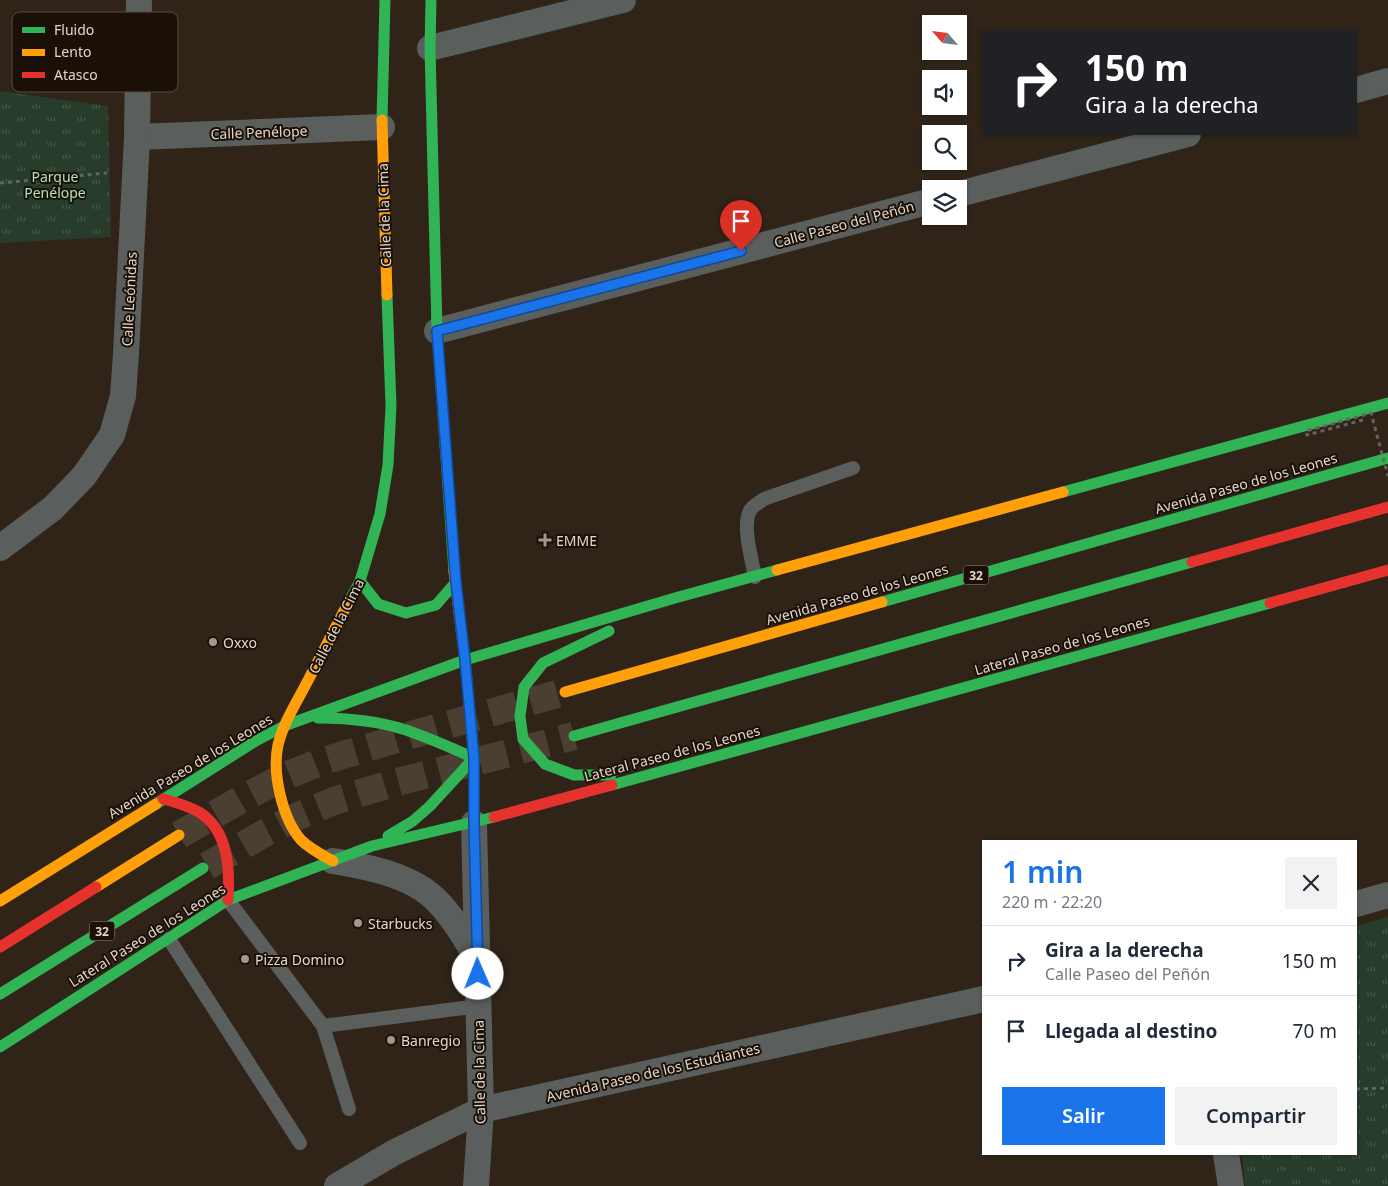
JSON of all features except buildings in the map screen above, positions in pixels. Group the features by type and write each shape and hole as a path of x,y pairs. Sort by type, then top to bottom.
{"street":[{"name":"Calle de la Cima","path":"385,0 382,127 391,406 388,465 380,514 360,581 284,726 277,750 276,774 280,798 289,819 299,837 315,852 333,861 388,873 416,885 436,900 456,924 478,959"},
{"name":"Calle de la Cima","path":"431,0 430,48 437,331 456,583 474,758 481,1110 476,1186"},
{"path":"430,48 622,0"},
{"path":"1357,90 1388,81"},
{"name":"Calle Leónidas","path":"0,548 53,508 84,476 112,435 123,396 137,137 138,92"},
{"name":"Calle Penélope","path":"137,137 382,127"},
{"path":"967,192 1184,135"},
{"name":"Calle Paseo del Peñón","path":"437,331 922,203"},
{"path":"465,660 675,598 1388,403"},
{"name":"Avenida Paseo de los Leones","path":"565,692 1388,458"},
{"path":"574,736 1388,507"},
{"name":"Lateral Paseo de los Leones","path":"0,1046 228,900 372,846 474,823 1388,570"},
{"path":"360,581 378,604 406,613 436,605 456,583"},
{"path":"675,598 543,664 524,687 520,716 522,739 545,764 574,775 605,776 698,761"},
{"name":"Avenida Paseo de los Leones","path":"0,901 254,742 284,726 465,660"},
{"path":"307,718 344,718 395,727 474,758 430,806 413,821 372,846"},
{"path":"163,799 189,807 204,815 218,833 227,852 230,870 228,900"},
{"path":"0,947 179,835"},
{"name":"32","path":"0,994 203,868"},
{"path":"1357,904 1388,895"},
{"name":"Avenida Paseo de los Estudiantes","path":"337,1186 395,1152 481,1110 982,999"},
{"path":"1226,1155 1230,1186"}],"lane":[{"path":"755,577 748,538 747,520 752,508 764,499 853,468"},
{"path":"228,900 323,1026 348,1109"},
{"path":"169,939 300,1143"},
{"path":"323,1026 479,1006"}],"path":[{"path":"0,183 135,170"},
{"path":"1363,420 1307,435 1306,431 1371,413 1388,476"},
{"path":"1357,1089 1388,1088"}],"green space":[{"name":"Parque Penélope","path":"0,91 108,106 111,237 0,243"},
{"path":"1388,917 1388,1186 1245,1186 1242,1155 1357,1155 1357,926"}],"tunnel":[{"path":"179,835 247,796 286,776 320,762 565,692"},
{"path":"207,866 298,816 334,801 390,784 574,736"}],"traffic: fast":[{"path":"382,120 385,0"},
{"path":"431,0 430,48 437,331 454,571"},
{"path":"346,607 360,581 380,514 388,465 391,406 387,295"},
{"path":"1063,492 1388,403"},
{"path":"882,602 1388,458"},
{"path":"574,736 1192,562"},
{"path":"156,804 254,742 284,726 465,660 777,570"},
{"path":"360,581 378,604 406,613 436,605 455,583"},
{"path":"612,785 1270,603"},
{"path":"609,631 543,663 524,687 520,716 523,739 545,764 574,775 611,775"},
{"path":"318,718 385,724 406,730 474,758 430,806 413,821 388,836"},
{"path":"0,1047 228,900 372,846 494,817"},
{"path":"0,994 203,868"}],"traffic: slow":[{"path":"382,120 387,295"},
{"path":"777,570 1063,492"},
{"path":"454,571 474,758 474,823"},
{"path":"565,692 882,602"},
{"path":"333,861 308,846 294,831 280,795 276,756 280,737 286,722 346,607"},
{"path":"0,901 156,804"},
{"path":"96,887 179,835"}],"traffic: jam":[{"path":"1192,562 1388,507"},
{"path":"1270,603 1388,570"},
{"path":"494,817 612,785"},
{"path":"163,799 199,812 216,829 226,852 229,876 228,900"},
{"path":"0,947 96,887"}],"place":[{"name":"EMME","path":"545,540"},
{"name":"Oxxo","path":"213,642"},
{"name":"Starbucks","path":"358,923"},
{"name":"Pizza Domino","path":"245,959"},
{"name":"Banregio","path":"391,1040"}],"route":[{"path":"478,974 474,758 456,583 437,331 741,251"}]}
